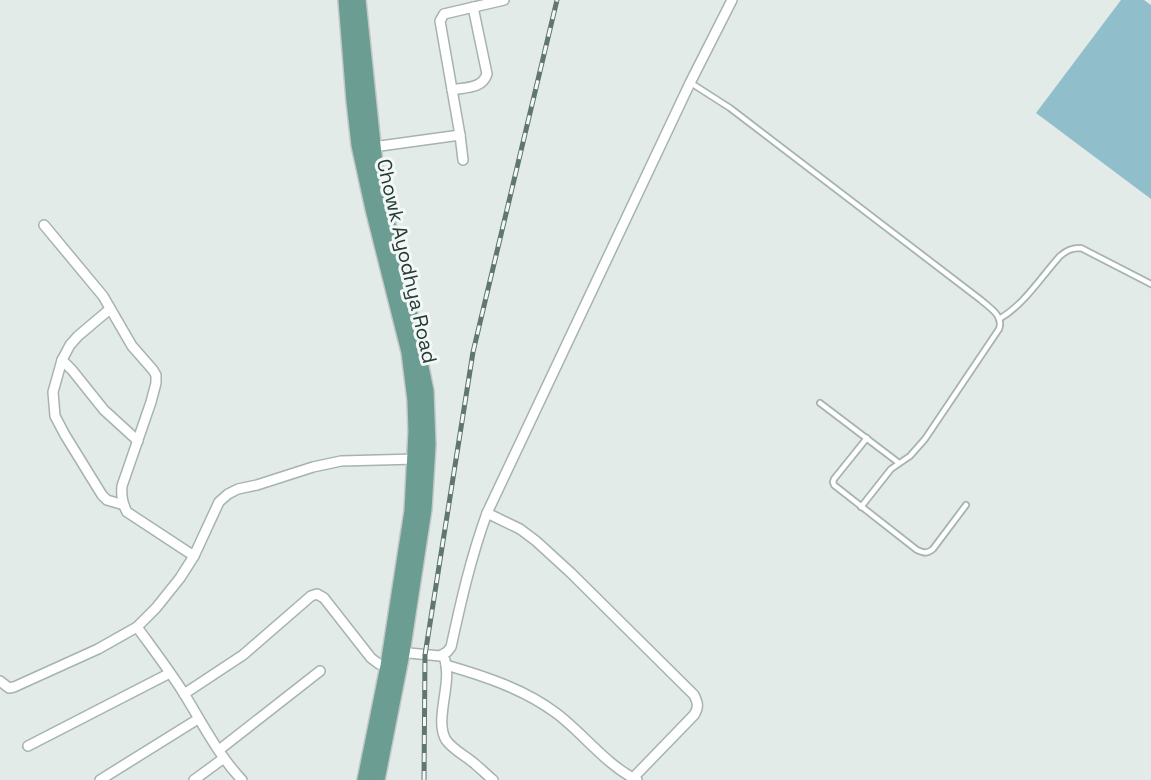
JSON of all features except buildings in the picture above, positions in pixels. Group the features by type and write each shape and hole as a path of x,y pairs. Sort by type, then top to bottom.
{"main road":[{"name":"Chowk Ayodhya Road","path":"346,0 361,100 426,391 428,445 424,509 396,651 388,666 365,780"},
{"name":"Chowk Ayodhya Road","path":"358,0 361,100 359,145 410,352 415,400 416,459 412,511 396,651 377,780"}],"street":[{"path":"463,160 441,17 444,14 504,0"},
{"path":"396,651 440,656 451,647 468,573 487,513 690,83 732,0"},
{"path":"452,90 479,85 485,80 487,74 474,7"},
{"path":"373,147 460,135"},
{"path":"44,225 103,296 132,346 156,375 151,402 122,486 121,497 124,506 128,512 194,556"},
{"path":"110,309 70,345 62,360 53,392 55,416 102,495 107,500 124,506"},
{"path":"62,360 104,411 138,441"},
{"path":"0,681 9,688 14,687 132,632 162,600 194,556 212,513 228,494 238,489 341,460 416,459"},
{"path":"446,666 498,683 539,703 555,713 622,771 635,779 698,709 694,695 571,573 520,529 487,513"},
{"path":"184,694 243,655 316,594 324,598 371,658 379,664 388,666"},
{"path":"137,627 239,779"},
{"path":"443,655 447,682 441,722 442,731 452,747 493,780"},
{"path":"194,780 320,671"},
{"path":"28,746 170,673"},
{"path":"100,780 198,719"}],"lane":[{"path":"690,83 730,108 831,184 981,300 999,319 1001,324 999,329 925,439 915,452 891,468 861,507"},
{"path":"999,319 1018,306 1060,256 1073,248 1081,249 1151,284"},
{"path":"820,404 899,463"},
{"path":"867,438 833,482 837,489 917,550 929,553 966,505"}],"water":[{"path":"1121,0 1144,0 1151,5 1151,199 1036,113"}],"railway":[{"path":"424,780 425,655 473,352 557,0"}]}
